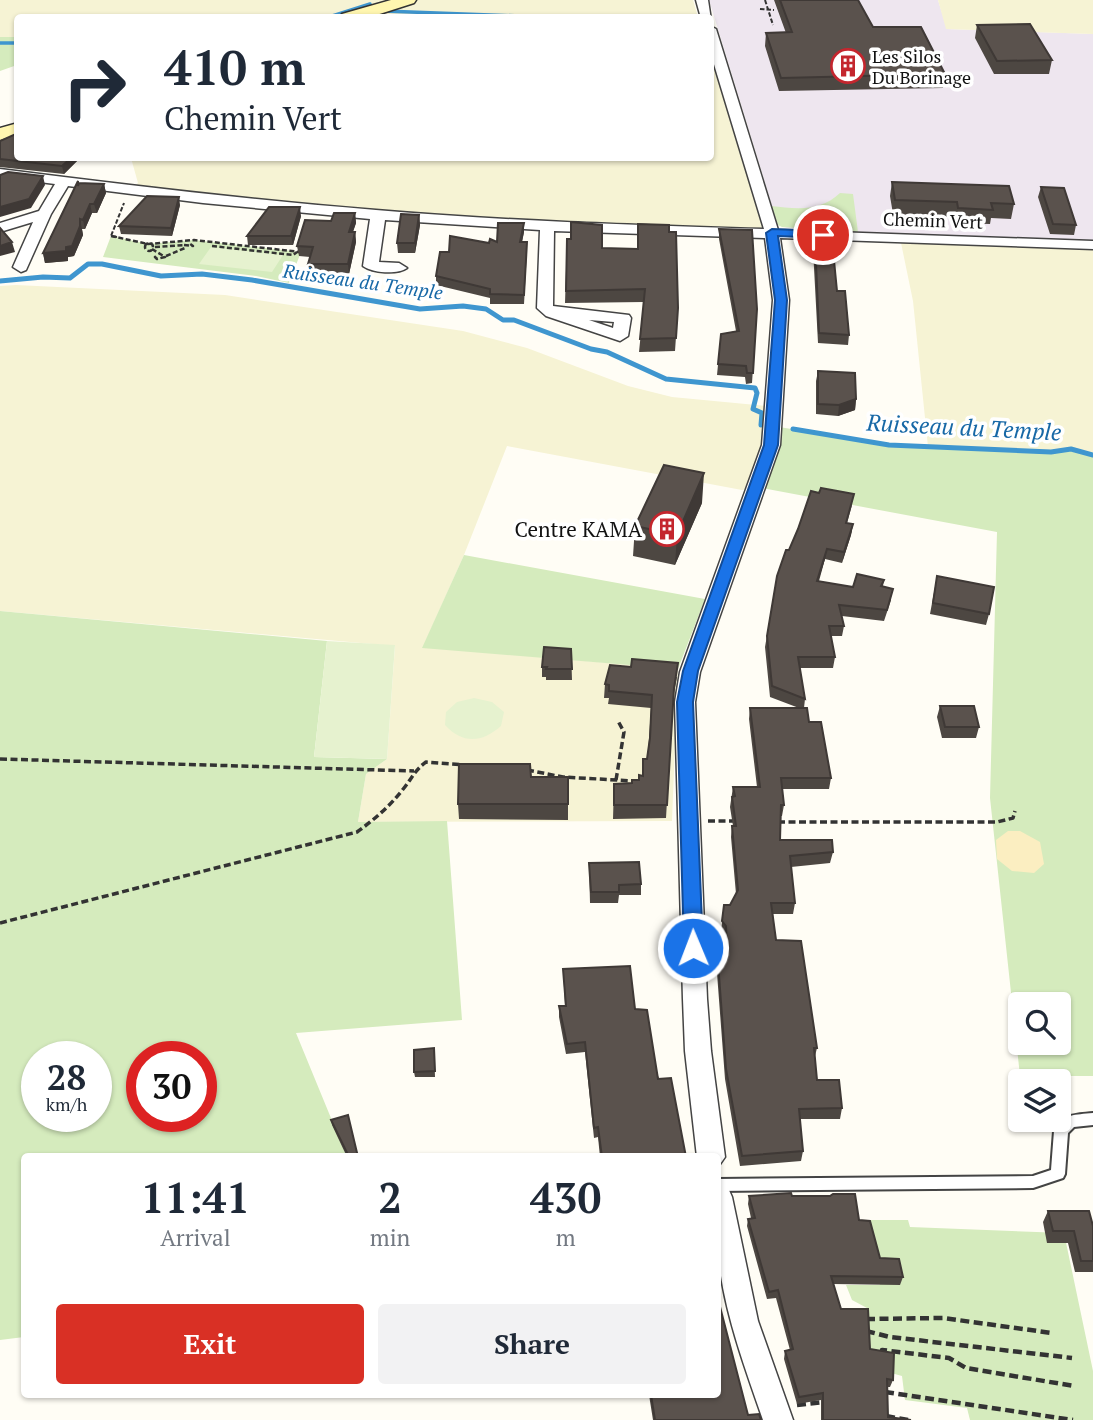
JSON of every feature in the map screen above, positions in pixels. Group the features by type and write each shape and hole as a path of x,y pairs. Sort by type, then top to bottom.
{"main road":[{"path":"361,14 408,0"}],"street":[{"path":"711,1153 697,1038 685,702 690,671 771,445 781,300 772,233 714,42"},
{"name":"Chemin Vert","path":"0,173 130,190 378,215 547,226 1093,245"},
{"path":"21,267 44,214 63,182"},
{"path":"0,228 44,214"},
{"path":"378,215 371,266 399,268"},
{"path":"547,226 543,303 552,313"},
{"path":"721,1213 743,1321 786,1413"}],"lane":[{"path":"721,1185 1033,1182 1058,1174 1061,1131 1071,1121 1093,1119"}],"path":[{"path":"764,22 773,23 765,0"},
{"path":"760,9 774,9"},
{"path":"130,190 111,236 149,244 186,244"},
{"path":"212,246 293,255 301,252 313,210"},
{"path":"149,244 158,255 166,257 194,240 297,252"},
{"path":"149,244 143,248 186,244"},
{"path":"616,780 624,732 618,722"},
{"path":"0,758 414,771"},
{"path":"0,923 357,832 393,802 414,771 426,762 477,765"},
{"path":"523,769 563,777 640,781"},
{"path":"770,822 997,822 1013,818 1015,811"},
{"path":"690,821 743,821"},
{"path":"866,1319 943,1318 1052,1333"},
{"path":"853,1330 874,1331 890,1337 1072,1358"},
{"path":"882,1359 881,1350 949,1358 966,1368 1073,1386"},
{"path":"881,1391 1073,1420"},
{"path":"786,1413 834,1401"},
{"path":"886,1416 908,1420"}],"shaded area":[{"path":"0,0 693,0 697,14 14,14 14,37 0,37"},
{"path":"709,0 938,0 947,29 1093,34 1093,245 900,238 778,225"},
{"path":"938,0 1093,0 1093,34 946,29"},
{"path":"714,63 772,233 547,226 130,190 138,183 132,161 714,161"},
{"path":"900,238 1093,245 1093,455 1071,449 1051,452 1020,449 980,450 958,446 928,447 913,301"},
{"path":"0,286 225,295 463,331 527,348 628,386 672,397 776,407 756,487 742,490 507,446 464,555 423,647 678,669 672,821 358,822 366,774 387,759 395,646 0,611"}],"green space":[{"path":"0,37 14,37 14,66 0,71"},
{"path":"840,193 853,194 858,232 782,227 778,225 771,206 808,208 824,203"},
{"path":"111,236 148,244 194,240 301,252 289,283 256,276 103,257"},
{"path":"211,247 283,255 272,272 199,264"},
{"path":"773,426 889,445 1051,452 1071,449 1093,455 1093,1076 1071,1076 1071,1069 1019,1069 1018,1055 1071,1055 1071,992 1011,992 990,798 997,532 756,487"},
{"path":"464,555 705,599 678,669 422,648"},
{"path":"0,611 327,641 314,757 387,759 366,774 358,822 447,821 462,1020 296,1033 345,1153 21,1153 21,1337 0,1340"},
{"path":"327,641 395,645 387,759 314,757"},
{"path":"474,698 492,702 504,712 501,726 479,738 458,736 445,725 446,712 457,702"},
{"path":"852,1220 908,1220 910,1227 1064,1233 1093,1371 1093,1420 970,1420 967,1408 905,1400 902,1376 891,1373 869,1356 867,1308 852,1300 846,1285 880,1285 875,1268"}],"sand":[{"path":"1008,831 1020,831 1040,842 1044,864 1034,873 1012,871 997,859 996,840"}],"building":[{"path":"780,0 858,0 873,27 921,27 945,74 781,78 766,33 792,32"},
{"path":"1030,24 1052,60 997,61 977,25"},
{"path":"14,135 14,161 0,159 0,141"},
{"path":"18,161 68,161 62,166"},
{"path":"8,172 43,176 29,199 0,207 0,175"},
{"path":"78,181 78,186 79,183 104,184 94,204 90,204 83,220 80,219 72,246 66,247 66,251 43,253"},
{"path":"892,182 1009,186 1014,204 991,203 993,210 958,208 957,202 895,200"},
{"path":"1041,187 1064,188 1076,225 1053,224"},
{"path":"147,196 179,197 171,228 119,226"},
{"path":"269,207 300,207 291,236 247,236"},
{"path":"334,213 355,213 349,232 355,232 348,264 308,264 313,247 297,246 305,220 331,221"},
{"path":"401,214 419,215 415,243 397,243"},
{"path":"571,222 602,225 602,248 638,249 638,224 669,225 669,232 676,232 676,338 640,339 645,289 566,291 567,239 571,239"},
{"path":"498,223 524,223 520,242 527,242 524,295 490,294 490,289 436,276 440,252 449,252 450,236 497,242"},
{"path":"0,228 12,242 0,246"},
{"path":"719,229 752,230 757,309 753,373 747,373 746,366 718,364 721,334 739,331"},
{"path":"815,240 832,240 837,291 845,291 849,335 819,333"},
{"path":"818,371 855,373 856,399 839,405 818,404"},
{"path":"664,465 704,473 677,535 635,526"},
{"path":"821,488 854,494 846,523 853,524 844,552 827,549 817,581 853,587 857,574 884,580 881,586 893,589 887,610 839,605 844,626 829,626 835,657 798,657 805,699 772,686 767,636 777,576 786,550 789,550 798,529 811,491 819,493"},
{"path":"937,576 994,587 989,614 933,603"},
{"path":"544,647 571,649 572,669 542,667"},
{"path":"632,659 678,663 667,805 614,805 614,784 632,783 632,780 639,780 639,775 643,776 643,759 647,759 650,738 652,695 609,691 609,685 605,684 610,665 631,667"},
{"path":"940,706 974,706 979,727 945,727"},
{"path":"750,708 807,708 809,722 821,722 831,778 781,778 784,805 781,805 780,840 832,840 833,852 790,856 795,903 771,903 776,940 801,941 817,1048 814,1048 817,1080 839,1080 842,1108 799,1109 803,1151 742,1156 726,1069 717,949 727,949 726,926 722,921 724,905 730,905 738,890 732,826 736,826 733,787 760,787"},
{"path":"459,764 530,764 531,777 568,777 568,804 458,804"},
{"path":"639,862 641,884 619,885 619,892 591,892 589,863"},
{"path":"630,966 635,1009 647,1010 658,1079 671,1078 685,1153 601,1153 598,1127 594,1128 585,1042 567,1044 559,1006 566,1006 563,969"},
{"path":"434,1048 435,1071 414,1072 414,1050"},
{"path":"348,1115 357,1153 347,1153 331,1120"},
{"path":"791,1193 792,1196 855,1194 859,1220 870,1221 880,1258 899,1259 903,1277 831,1276 841,1309 868,1309 870,1349 894,1353 893,1380 887,1379 888,1417 911,1420 823,1420 823,1393 799,1397 785,1351 793,1349 778,1290 769,1292 748,1219 755,1218 749,1196"},
{"path":"1048,1211 1089,1211 1093,1226 1093,1261 1081,1261 1074,1231 1053,1231"},
{"path":"721,1311 748,1415 759,1414 761,1420 655,1420 651,1398 721,1398"}],"waterway":[{"path":"339,14 370,4"},
{"path":"384,11 465,14"},
{"path":"0,43 14,43"},
{"name":"Ruisseau du Temple","path":"0,281 43,277 70,278 88,264 102,264 161,276 202,274 252,280 420,309 463,306 486,309 503,320 514,320 591,349 607,352 666,379 755,388 757,393 753,409 762,413 761,425"},
{"name":"Ruisseau du Temple","path":"793,429 889,445 1051,452 1071,449 1093,455"}],"place":[{"name":"Les Silos Du Borinage","path":"848,66"},
{"name":"Centre KAMA","path":"667,529"}],"route":[{"path":"693,948 685,702 690,671 771,445 776,407 781,300 772,233 823,235"}]}
